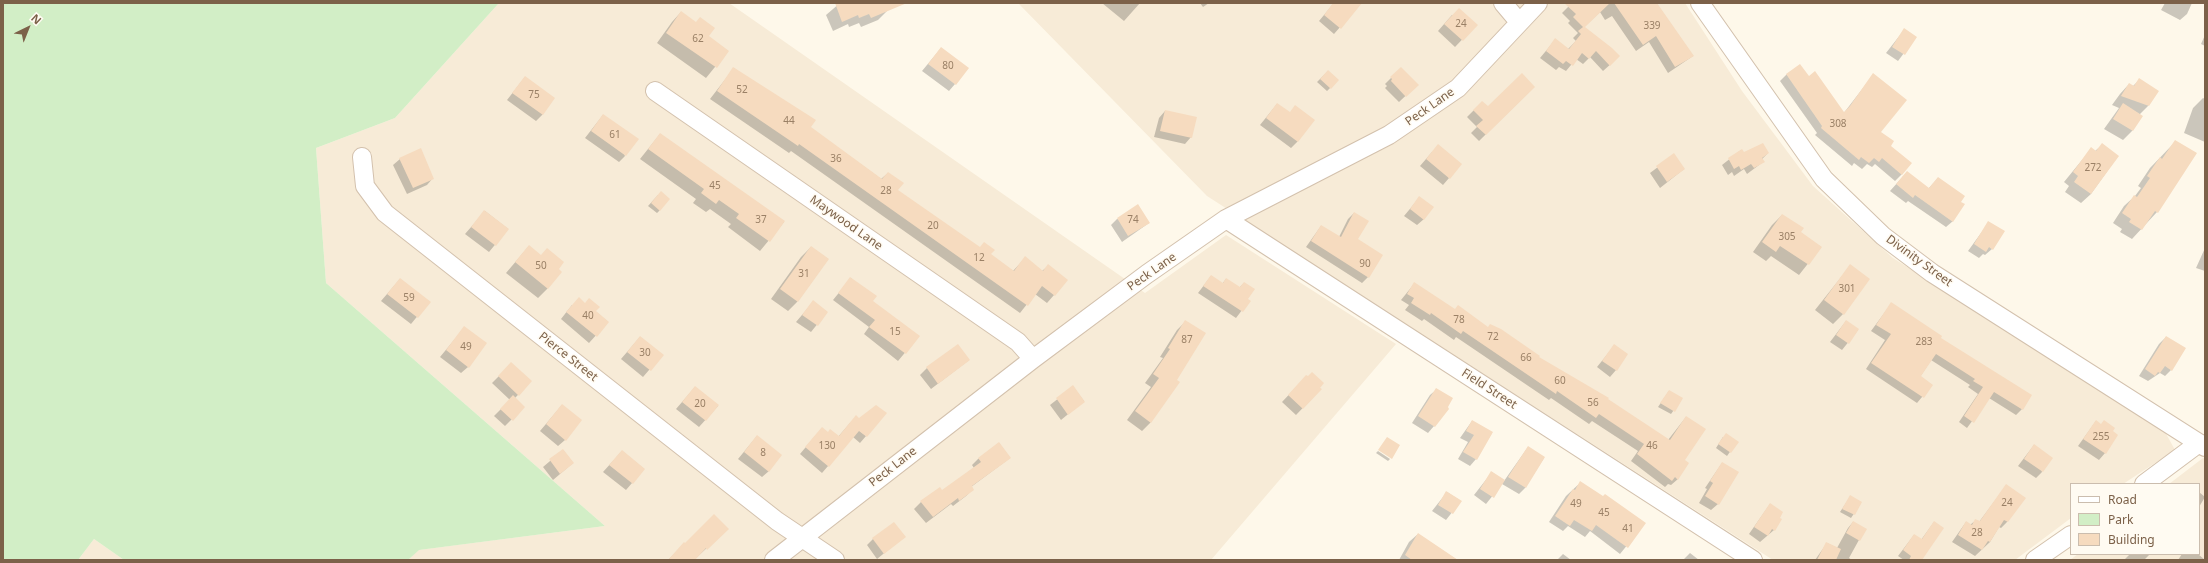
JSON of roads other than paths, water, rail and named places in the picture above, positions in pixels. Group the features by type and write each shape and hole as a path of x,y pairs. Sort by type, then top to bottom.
{"street":[{"path":"1503,3 1519,22"},
{"name":"Peck Lane","path":"774,560 1033,359 1147,274 1226,219 1389,135 1458,88 1538,3"},
{"name":"Divinity Street","path":"1700,3 1824,179 1883,236 1932,273 2202,445"},
{"name":"Maywood Lane","path":"655,92 1018,342 1033,359"},
{"name":"Pierce Street","path":"362,157 366,186 386,213 777,521 835,560"},
{"name":"Field Street","path":"1226,219 1753,560"},
{"path":"2145,483 2202,445"},
{"path":"2035,560 2070,536"}]}
